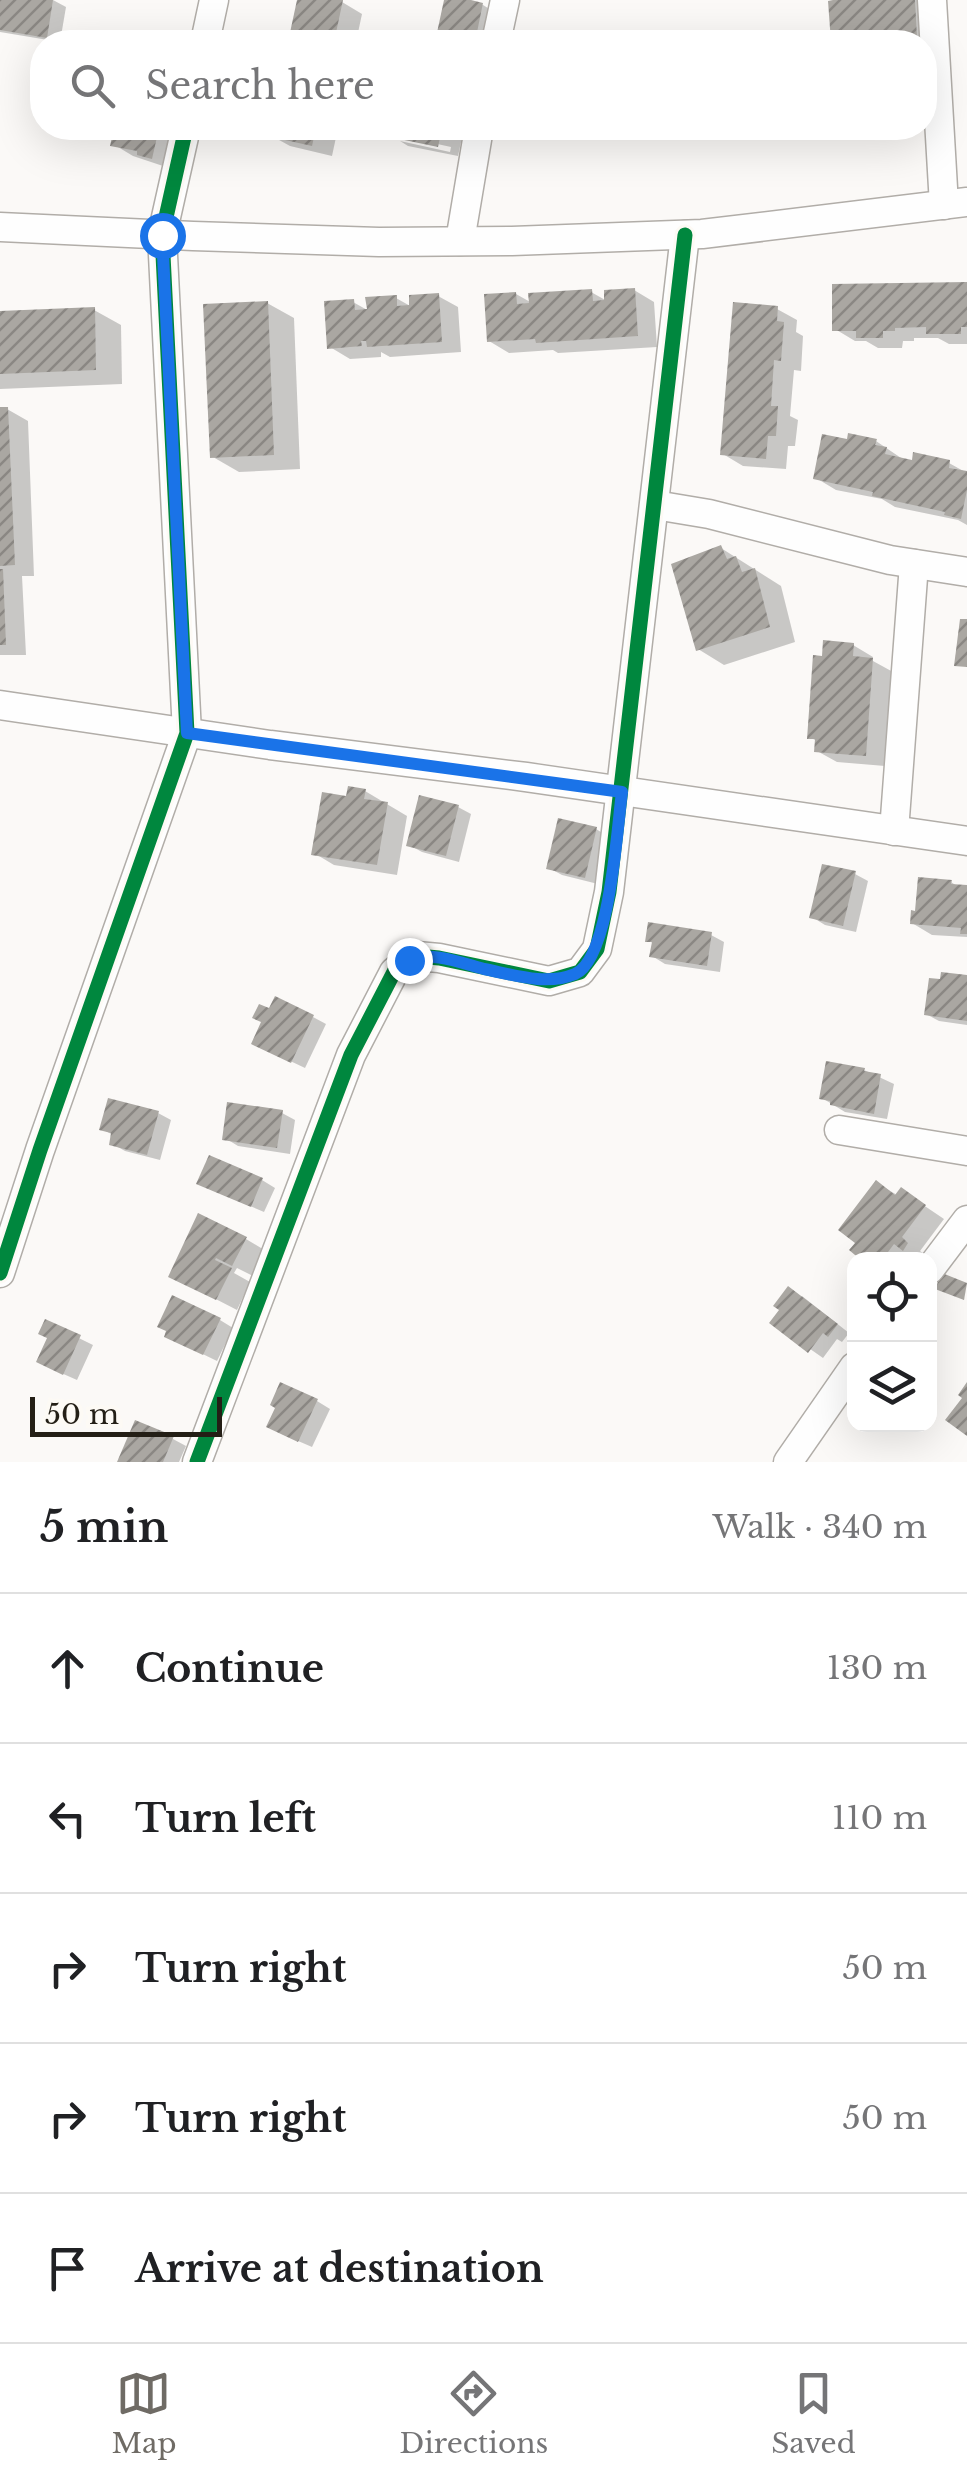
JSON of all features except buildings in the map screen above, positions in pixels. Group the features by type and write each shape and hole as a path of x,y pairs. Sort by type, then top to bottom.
{"street":[{"path":"208,30 214,0"},
{"path":"499,30 505,0"},
{"path":"932,0 935,30"},
{"path":"0,227 379,242 460,241 686,235 955,203 937,44"},
{"path":"0,1273 187,733 162,235 183,140"},
{"path":"460,241 477,140"},
{"path":"198,1462 351,1055 394,972 417,956 549,981 580,972 597,949 610,892 686,235"},
{"path":"654,505 709,514 890,560 967,572"},
{"path":"894,831 914,564"},
{"path":"0,705 967,841"},
{"path":"839,1130 967,1151"},
{"path":"937,1260 967,1220"},
{"path":"788,1462 847,1377"}],"cycle path":[{"path":"0,1273 187,733 162,235 183,140"},
{"path":"197,1462 351,1055 394,972 417,956 549,981 580,972 597,949 609,892 685,235"}],"route":[{"path":"162,235 187,733 622,792 610,892 597,949 580,972 549,981 439,958 417,956 409,960"}]}
